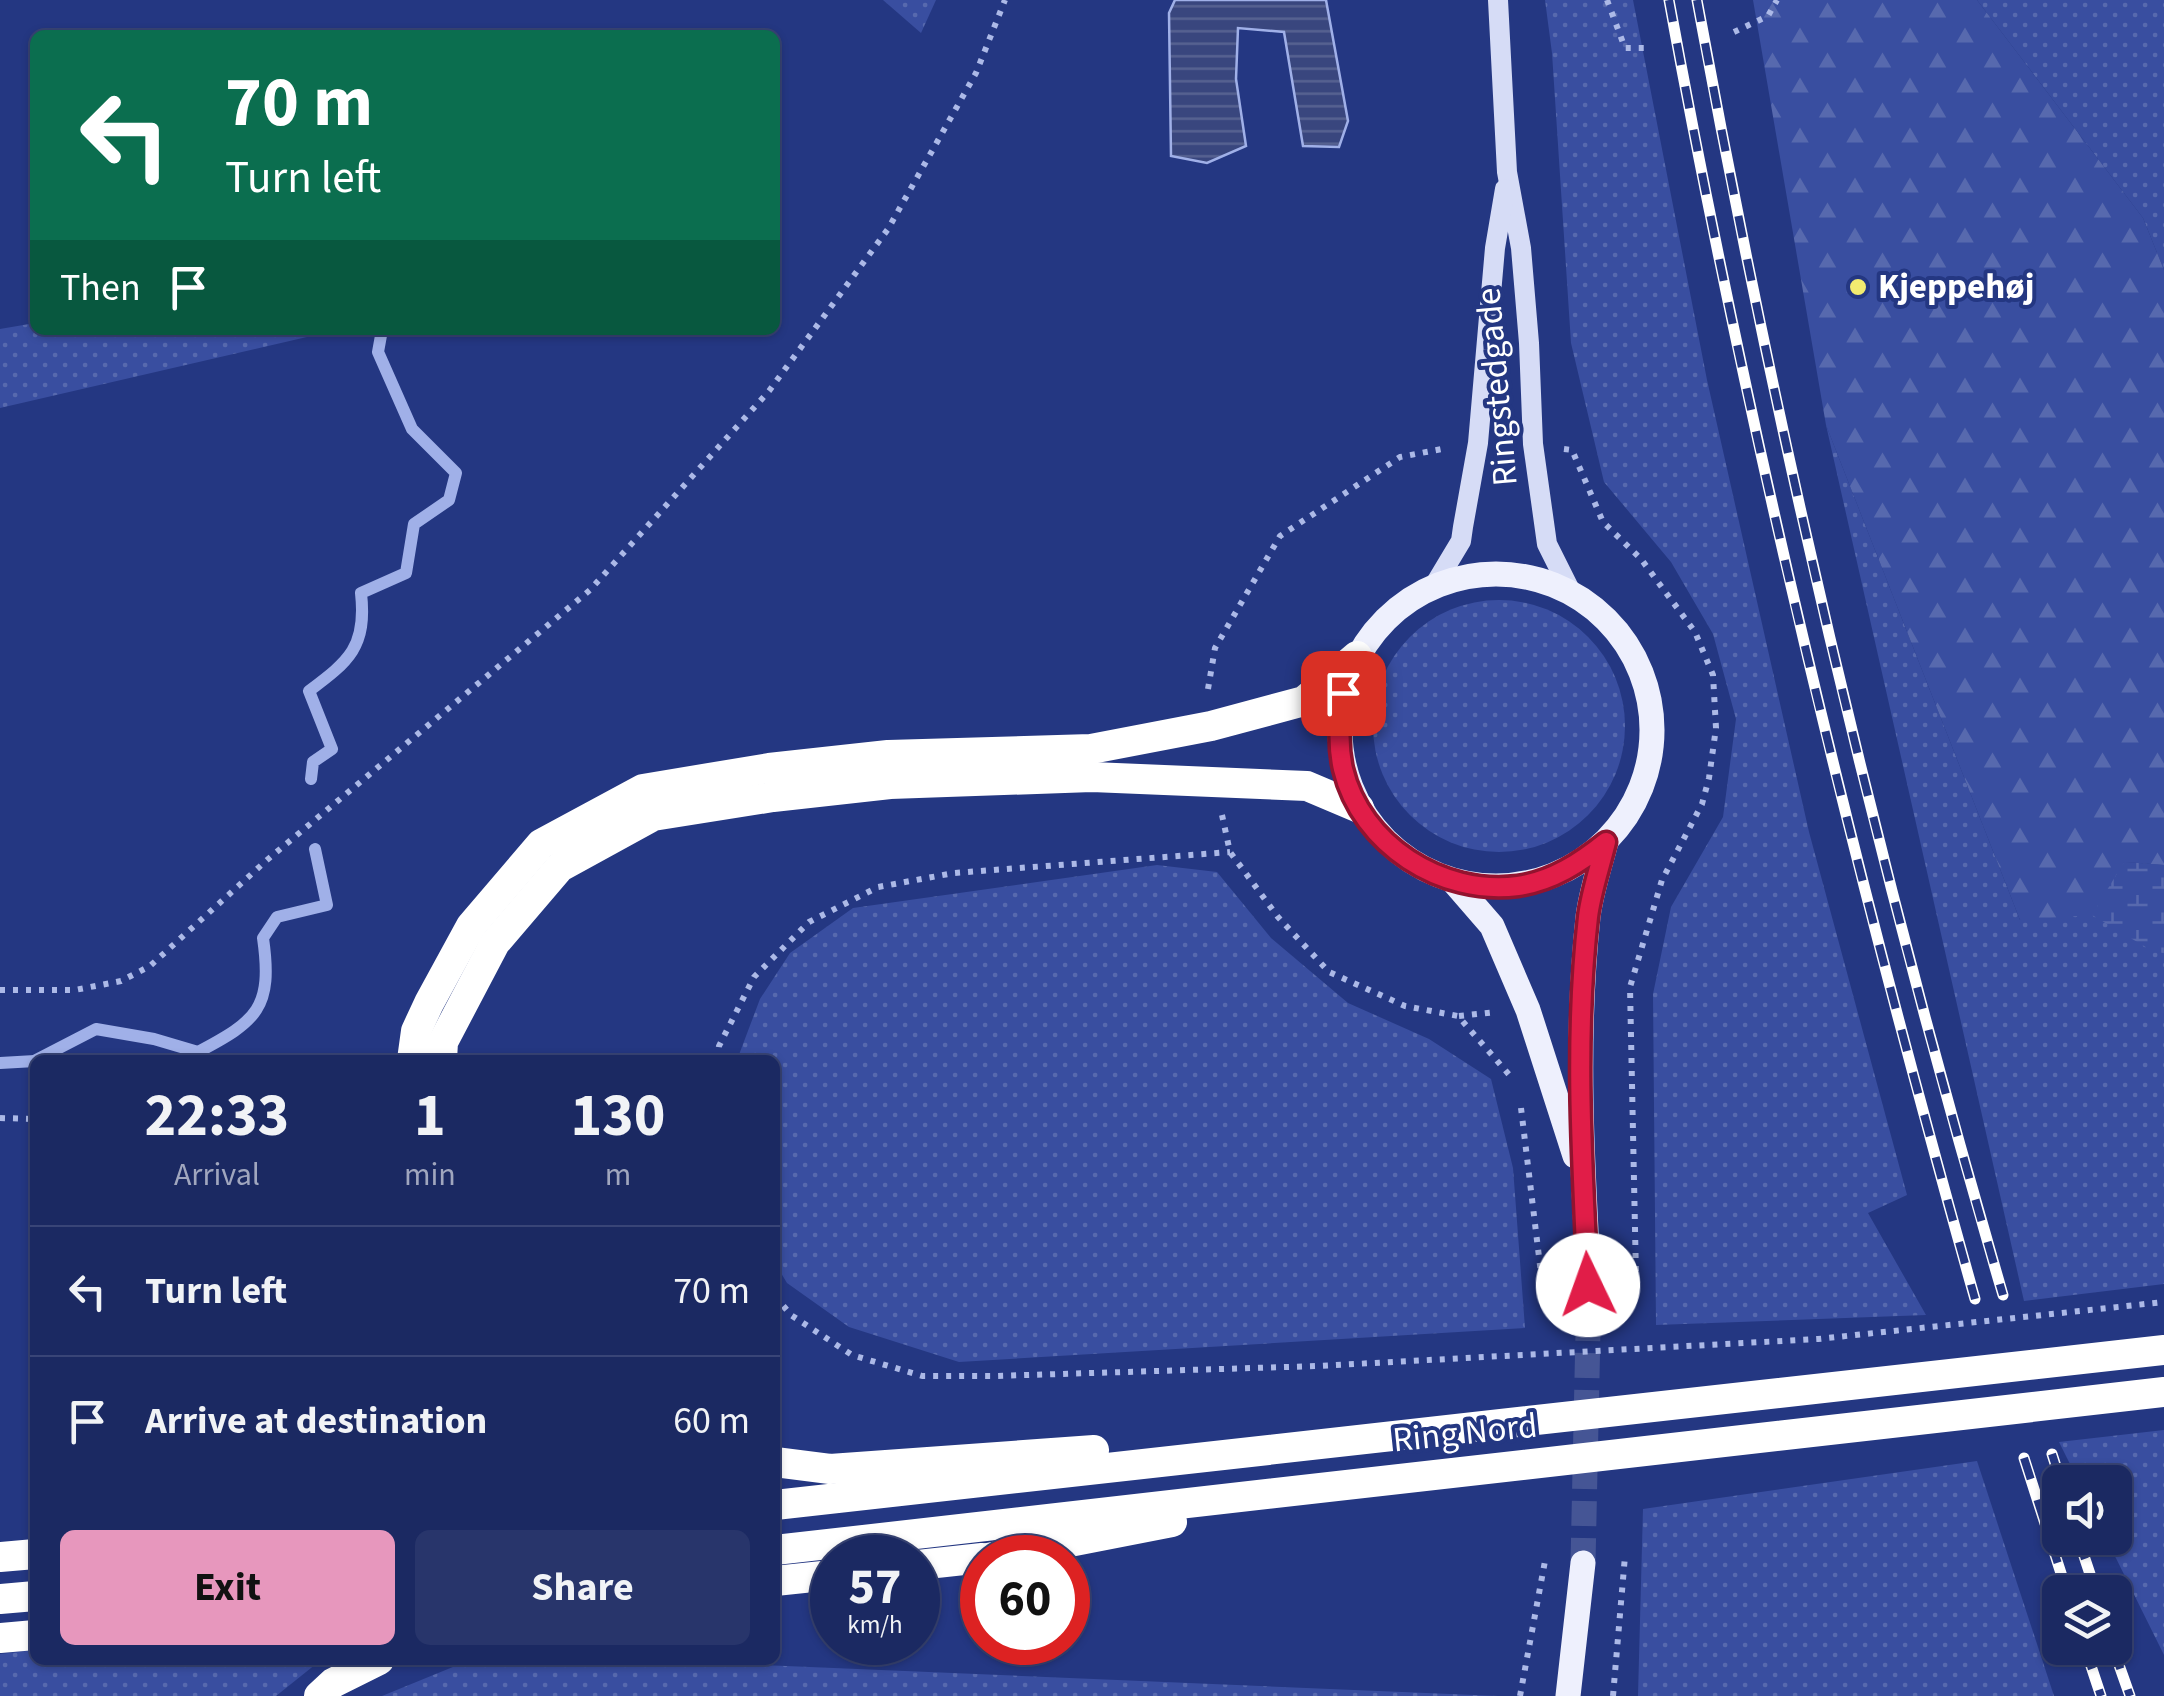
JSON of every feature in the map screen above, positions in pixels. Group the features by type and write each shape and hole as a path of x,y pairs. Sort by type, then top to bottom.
{"highway":[{"path":"413,1055 416,1031 471,926 541,844 644,789 769,768 888,755 1091,749 1210,726 1304,701 1357,656"},
{"path":"442,1055 443,1042 495,943 560,867 653,816 890,784 1092,777 1307,786 1359,808"},
{"path":"780,1504 2164,1350"},
{"name":"Ring Nord","path":"780,1549 2164,1392"},
{"path":"780,1463 830,1469 1566,1416"},
{"path":"1090,1538 1402,1478"},
{"path":"0,1558 30,1555"},
{"path":"780,1580 810,1577"},
{"path":"0,1599 30,1596"},
{"path":"0,1638 30,1635"},
{"path":"319,1696 332,1683 369,1665"}],"main road":[{"path":"1479,574 1526,576 1570,592 1610,622 1638,662 1652,708 1651,757 1635,803 1606,842 1566,870 1519,886 1453,882 1416,866 1383,840 1359,808 1344,771 1338,732 1343,693 1357,656 1390,615 1434,586 1479,574"},
{"path":"1588,1285 1583,1180 1583,999 1588,913 1606,842"},
{"path":"1453,882 1492,926 1528,1010 1583,1180"},
{"path":"1568,1696 1583,1563"}],"street":[{"name":"Ringstedgade","path":"1498,0 1508,172 1529,343 1533,444 1547,544 1570,592"},
{"name":"Ringstedgade","path":"1434,586 1461,541 1478,443 1495,248 1508,172"}],"path":[{"path":"0,990 75,990 121,981 150,966 267,860 590,590 769,391 888,229 976,72 1006,0"},
{"path":"1607,0 1625,48 1650,48"},
{"path":"1734,32 1768,16 1777,0"},
{"path":"1533,444 1572,450 1604,522 1641,559 1695,632 1713,675 1716,728 1710,778 1702,804 1662,880 1630,987 1636,1277"},
{"path":"717,1055 754,977 809,922 878,887 954,873 1230,852"},
{"path":"0,1118 30,1118"},
{"path":"780,1302 792,1315 852,1355 922,1376 1318,1366 1818,1339 2164,1302"},
{"path":"1614,1696 1624,1556"},
{"path":"1520,1696 1545,1561"}],"green space":[{"path":"883,0 936,0 921,33"},
{"path":"1545,0 1633,0 1707,380 1809,832 1907,1195 1868,1213 1926,1315 1656,1325 1653,994 1671,907 1723,817 1736,719 1713,634 1671,562 1604,482 1571,343"},
{"path":"1753,0 1977,0 2143,218 2164,270 2164,865 2124,862 2092,915 2020,920 1826,425"},
{"path":"1977,0 2164,0 2164,270 2143,218"},
{"path":"30,324 30,335 315,335 0,408 0,329"},
{"path":"1826,425 2020,920 2124,862 2164,865 2164,1284 2024,1301"},
{"path":"1499,600 1547,610 1588,637 1615,678 1625,726 1615,774 1588,815 1547,842 1499,852 1451,842 1410,815 1383,774 1373,726 1383,678 1410,637 1451,610"},
{"path":"2124,862 2164,865 2164,953 2154,952 2092,915"},
{"path":"1157,865 1217,872 1271,938 1348,1003 1429,1039 1491,1079 1513,1168 1525,1328 959,1362 849,1327 787,1283 780,1271 780,1055 739,1055 760,999 790,953 853,908"},
{"path":"2164,1430 2164,1655 2132,1590 2132,1575 2124,1575 2114,1555 2132,1555 2132,1465 2070,1465 2059,1442"},
{"path":"1977,1461 2054,1696 1638,1696 1643,1509"},
{"path":"30,1651 30,1665 315,1665 276,1696 0,1696 0,1654"},
{"path":"458,1665 763,1665 1498,1696 382,1696"}],"shaded area":[{"path":"1175,0 1326,0 1348,121 1339,147 1303,146 1284,32 1238,28 1236,79 1246,146 1207,163 1171,156 1169,13"}],"waterway":[{"path":"311,779 313,762 332,749 309,691 345,661 358,640 361,593 406,573 414,524 449,500 456,473 412,429 378,352 381,335"},
{"path":"46,1055 96,1029 154,1039 198,1052 234,1031 247,1021 262,997 263,938 277,917 327,905 315,849"},
{"path":"0,1063 30,1061"}],"tunnel":[{"path":"1583,1563 1589,1285"}],"railway":[{"path":"1669,0 1734,328 1807,653 1887,977 1975,1299"},
{"path":"1697,0 1761,327 1833,652 1914,974 2003,1295"},
{"path":"2052,1454 2056,1465"},
{"path":"2024,1458 2062,1575"},
{"path":"2084,1555 2090,1575"},
{"path":"2091,1665 2101,1696"},
{"path":"2119,1665 2130,1696"}],"place":[{"name":"Kjeppehøj","path":"1858,287"}],"route":[{"path":"1343,693 1338,732 1344,771 1359,808 1383,840 1416,866 1453,882 1519,886 1551,878 1606,842 1588,913 1583,999 1583,1180 1588,1285"}]}
